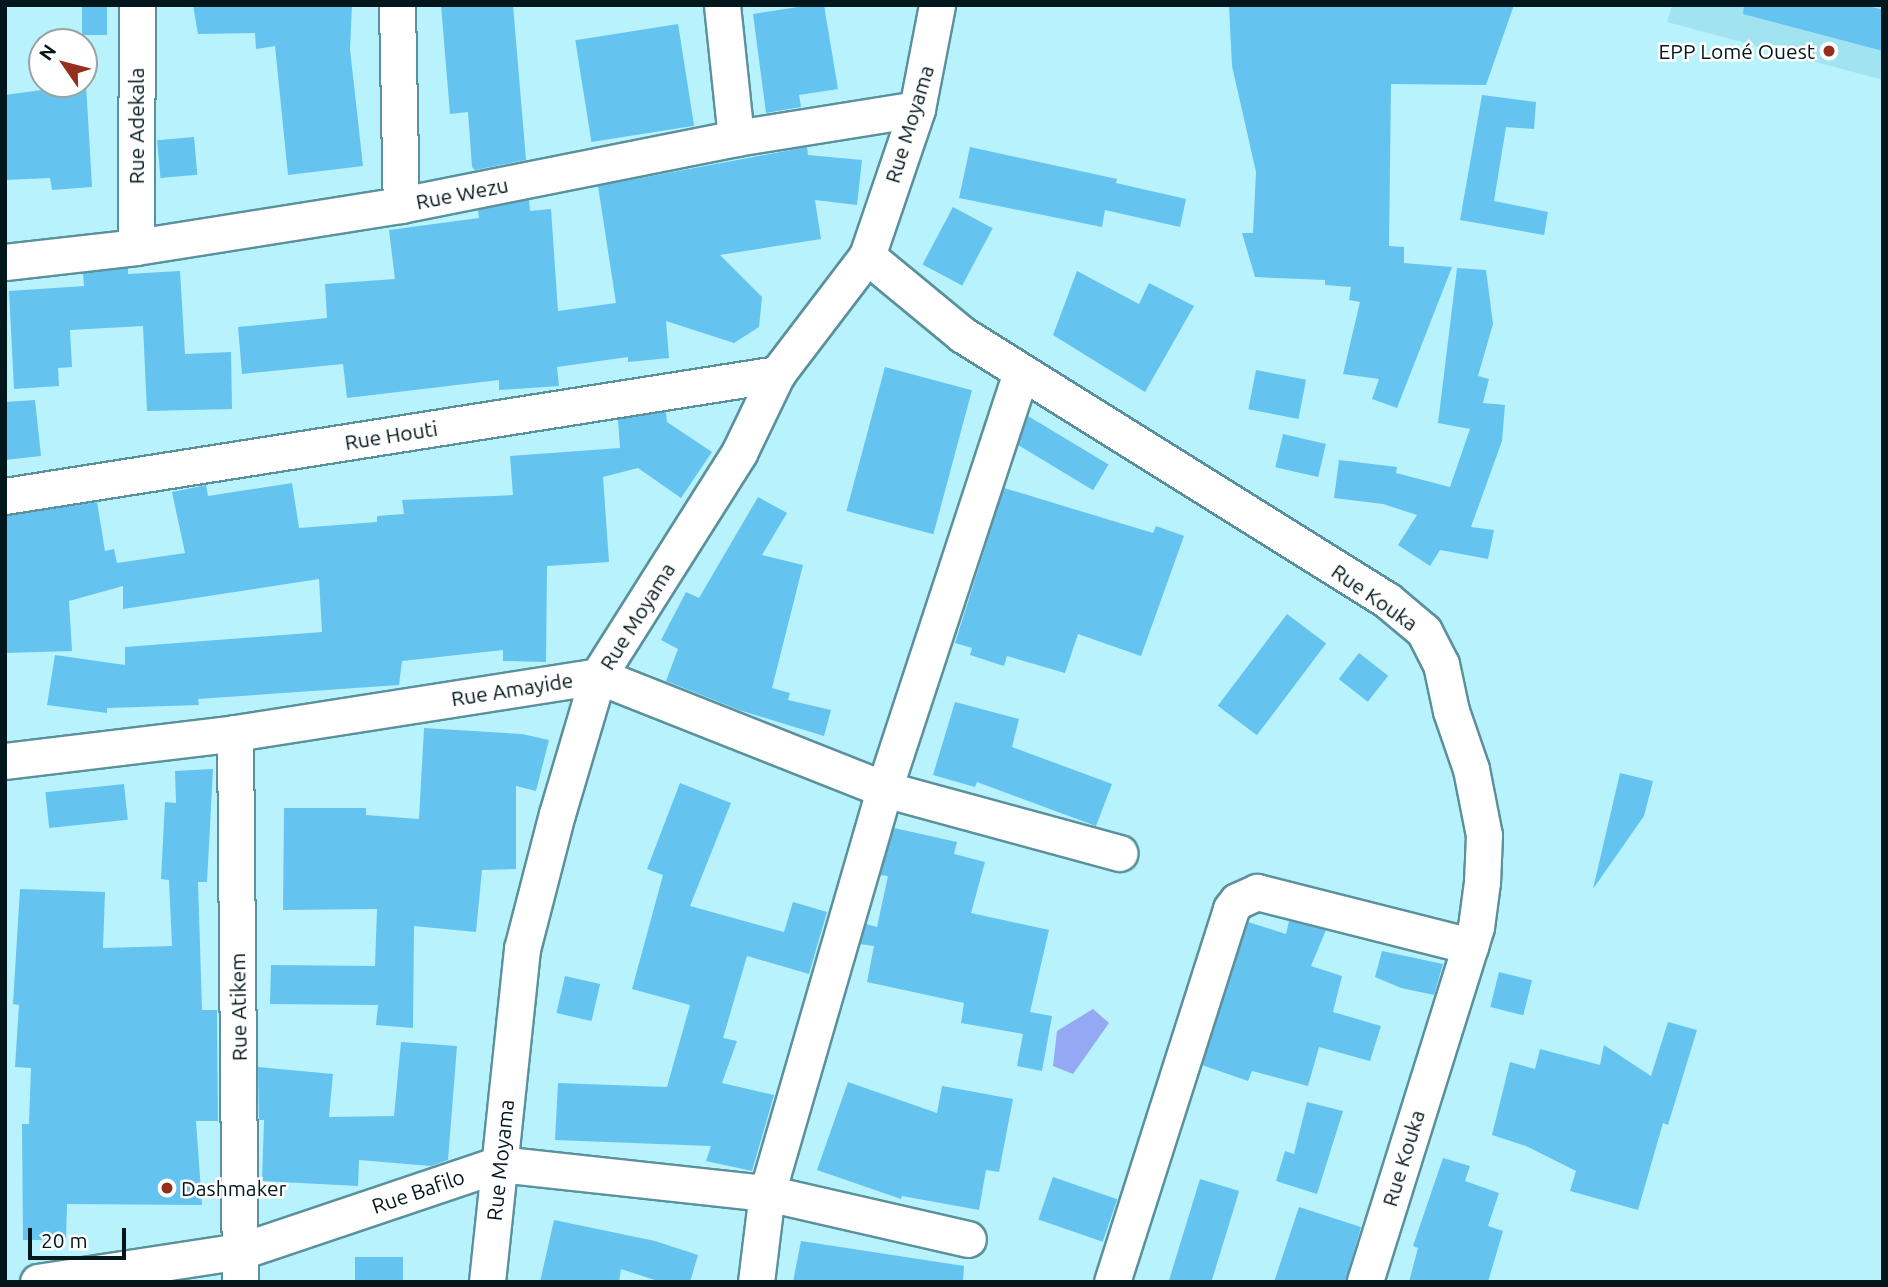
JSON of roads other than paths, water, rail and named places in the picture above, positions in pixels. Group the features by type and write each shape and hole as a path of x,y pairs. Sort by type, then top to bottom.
{"street":[{"name":"Rue Adekala","path":"136,247 137,5"},
{"path":"397,5 401,205"},
{"path":"722,5 736,138"},
{"name":"Rue Moyama","path":"487,1282 522,949 557,814 598,676 739,453 777,374 867,256 917,109 933,42 937,5"},
{"name":"Rue Wezu","path":"5,262 136,247 401,205 736,138 917,109"},
{"name":"Rue Kouka","path":"867,256 963,335 1387,600 1424,631 1441,664 1451,711 1471,769 1484,835 1482,882 1470,946 1365,1282"},
{"path":"756,1282 767,1193 884,789 1021,372"},
{"name":"Rue Houti","path":"5,496 777,374"},
{"name":"Rue Amayide","path":"5,761 235,733 598,676 884,789 1119,853"},
{"name":"Rue Atikem","path":"235,733 241,1266"},
{"path":"1112,1282 1231,909 1237,901 1257,892 1470,946"},
{"name":"Rue Bafilo","path":"38,1282 241,1266 499,1164 767,1193 968,1239"}],"water":[{"path":"1093,1009 1109,1023 1073,1074 1053,1066 1057,1031"}],"place":[{"name":"EPP Lomé Ouest","path":"1829,51"},
{"name":"Dashmaker","path":"167,1188"}]}
